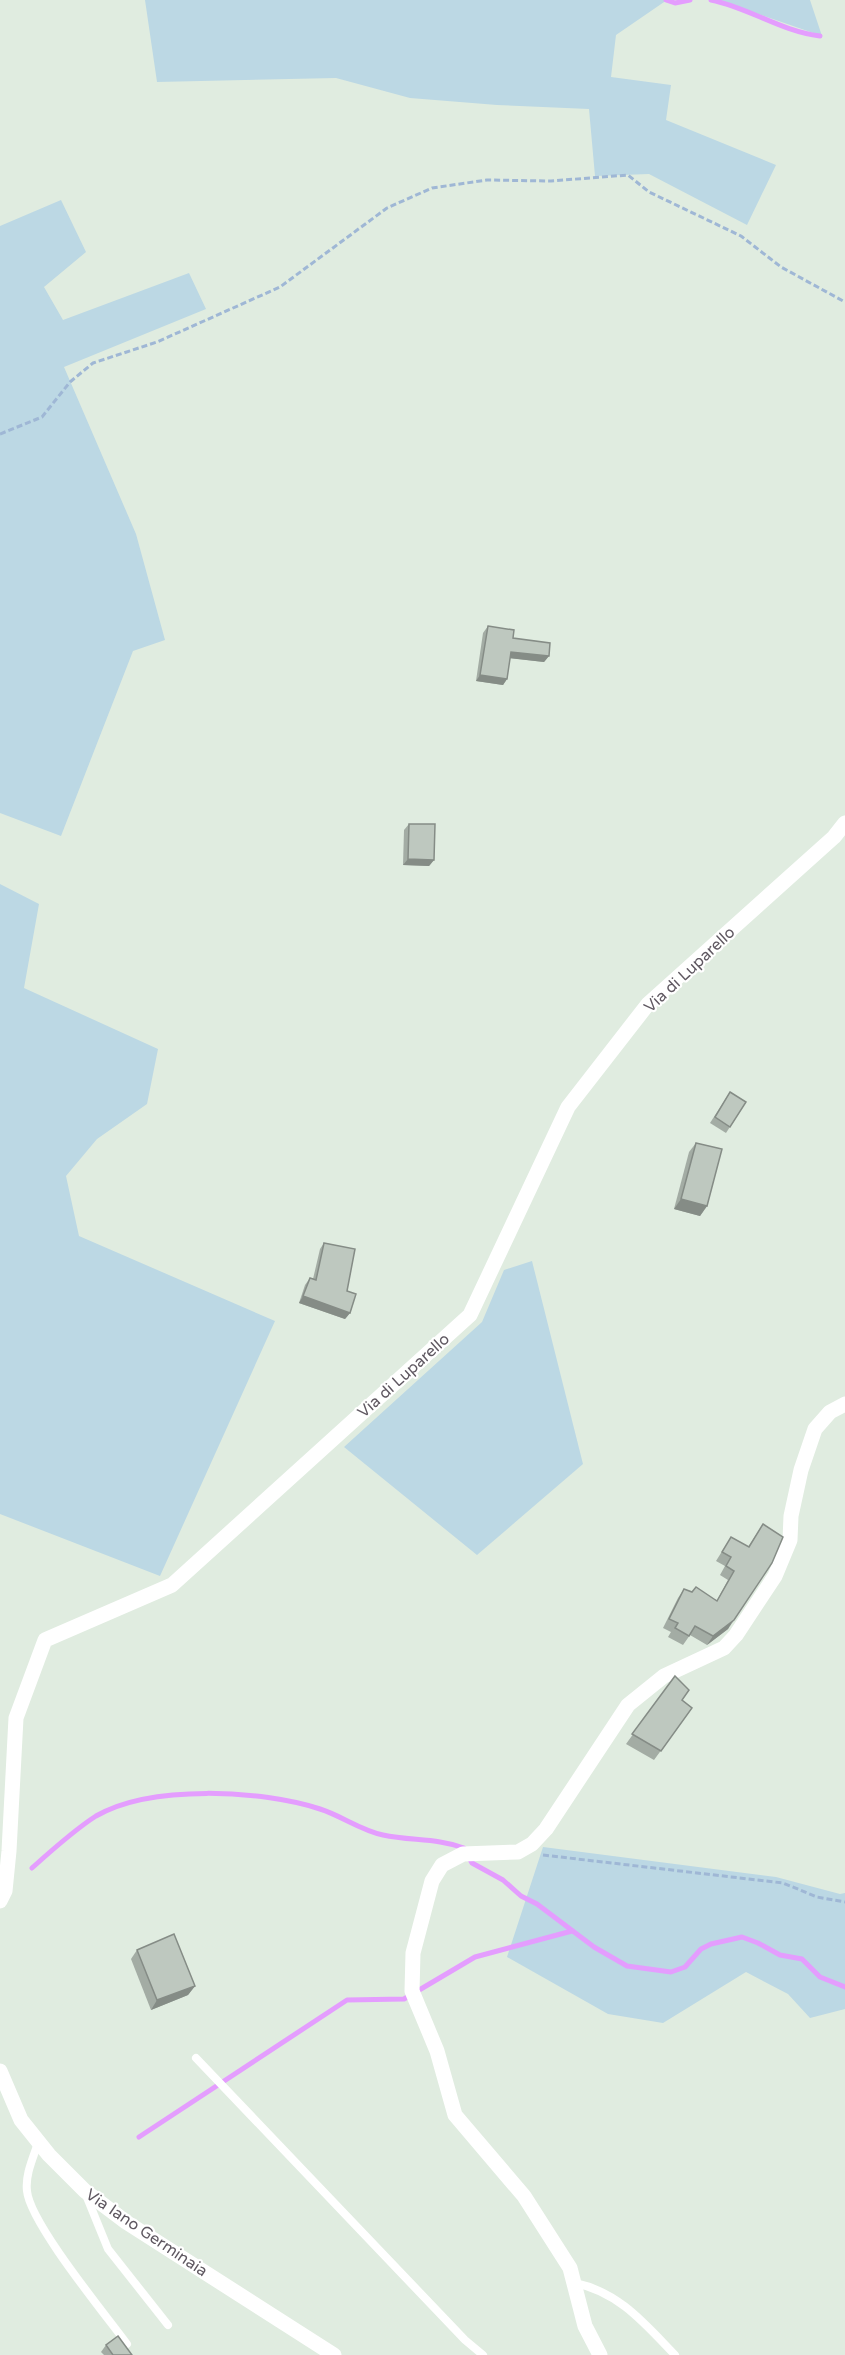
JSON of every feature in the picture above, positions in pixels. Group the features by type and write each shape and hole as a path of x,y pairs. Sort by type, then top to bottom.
{"street":[{"name":"Via di Luparello","path":"0,1901 5,1891 9,1851 16,1718 45,1640 172,1585 470,1315 568,1107 648,1004 834,837 845,823"},
{"path":"600,2355 585,2326 570,2268 524,2196 455,2115 437,2051 412,1990 413,1953 432,1881 442,1865 463,1854 518,1852 532,1844 546,1829 627,1705 664,1676 724,1648 736,1635 775,1576 790,1540 791,1516 798,1482 815,1429 830,1412 845,1404"},
{"name":"Via Iano Germinaia","path":"0,2071 21,2120 85,2191 126,2222 334,2355"}],"lane":[{"path":"196,2058 465,2340 483,2355"},
{"path":"39,2141 29,2169 27,2192 40,2224 127,2344"},
{"path":"85,2191 90,2210 108,2249 168,2325"},
{"path":"574,2283 596,2287 615,2297 675,2355"}],"path":[{"path":"0,434 42,417 70,381 93,363 157,342 279,287 387,208 432,188 487,180 551,181 628,175 649,192 741,236 781,267 845,302"},
{"path":"518,1852 783,1883 817,1897 845,1902"}],"shaded area":[{"path":"145,0 667,0 616,35 611,77 671,85 666,120 776,165 747,225 649,174 595,176 589,109 410,98 336,78 157,82"},
{"path":"713,0 810,0 822,36 721,1"},
{"path":"61,200 86,252 44,287 63,320 189,273 206,309 64,367 136,534 165,640 133,651 61,836 0,813 0,226"},
{"path":"0,884 39,904 24,988 158,1049 147,1104 97,1139 66,1176 79,1236 275,1321 160,1576 0,1514"},
{"path":"532,1261 583,1464 477,1555 344,1447 482,1322 504,1270"},
{"path":"543,1847 776,1877 840,1894 845,1893 845,2009 810,2018 788,1994 746,1972 663,2023 608,2014 507,1957"}],"building":[{"path":"488,626 514,630 513,638 550,643 549,656 511,652 507,679 480,675"},
{"path":"409,824 435,824 434,860 408,859"},
{"path":"730,1092 746,1102 730,1127 715,1117"},
{"path":"696,1143 722,1149 707,1206 681,1199"},
{"path":"324,1243 355,1249 347,1291 356,1294 350,1313 303,1296 310,1278 316,1280"},
{"path":"763,1524 783,1537 772,1563 734,1620 713,1636 695,1626 689,1636 675,1628 678,1623 669,1619 684,1589 692,1592 696,1587 717,1601 734,1571 726,1566 731,1557 722,1552 731,1537 749,1547"},
{"path":"675,1676 689,1690 682,1700 692,1708 661,1751 632,1734"},
{"path":"174,1934 195,1986 157,2000 137,1950"},
{"path":"118,2336 132,2355 113,2355 106,2345"}],"waterway":[{"path":"666,0 675,3 690,0"},
{"path":"711,0 739,8 792,29 820,36"},
{"path":"32,1868 63,1840 96,1816 119,1806 146,1799 207,1793 268,1798 320,1809 383,1835 464,1848 472,1863 503,1880 521,1896 537,1904 594,1947 627,1966 671,1972 685,1967 701,1949 711,1944 742,1937 780,1955 802,1959 820,1977 845,1987"},
{"path":"139,2137 347,2000 404,1999 475,1957 572,1931"}]}
